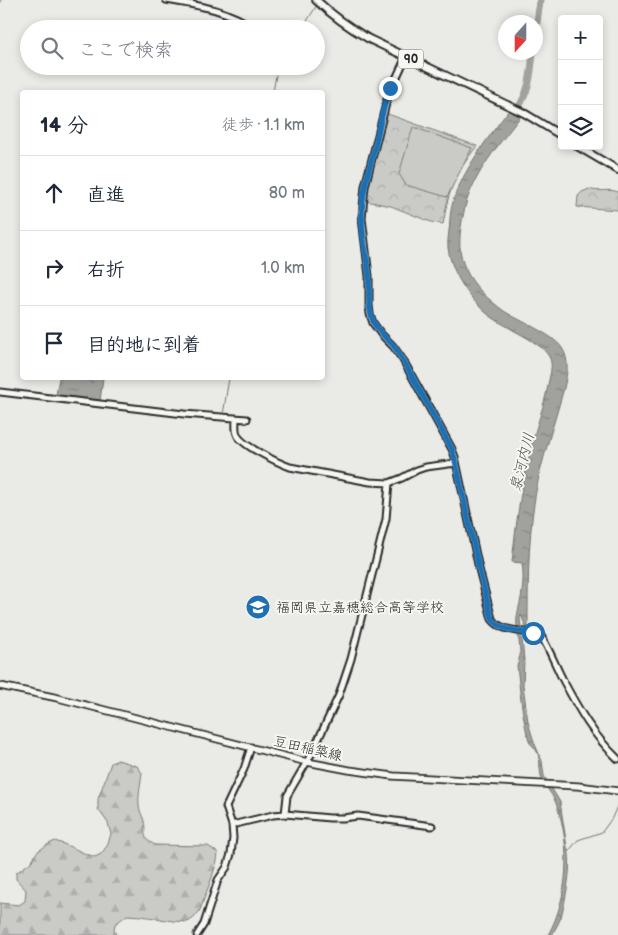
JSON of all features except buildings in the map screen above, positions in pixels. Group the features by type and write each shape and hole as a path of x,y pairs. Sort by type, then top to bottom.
{"main road":[{"name":"90","path":"317,1 354,30 369,39 511,107 558,134"},
{"path":"584,150 618,170"},
{"name":"豆田稲築線","path":"0,686 58,698 307,762 349,770 393,776 592,787 618,791"}],"street":[{"path":"166,0 213,8 242,20"},
{"path":"406,57 388,96 363,197 362,218 369,276 370,314 374,324 403,360 452,449 491,616 496,624 501,627 538,634 542,638 583,716 595,734 618,759"},
{"path":"0,392 175,413 247,419"},
{"path":"236,419 239,439 278,463 290,467 370,482 389,483 426,467 456,463"},
{"path":"285,814 287,796 307,762 339,695 351,658 386,519 389,483"},
{"path":"197,935 204,924 218,880 227,867 231,854 232,824 226,807 244,769 251,747"},
{"path":"232,824 285,814 330,818 358,816 432,826"}],"green space":[{"path":"385,113 477,146 457,176 448,199 443,224 431,222 391,206 366,201"},
{"path":"413,127 472,148 447,197 406,185 399,174"},
{"path":"589,189 618,192 618,210 577,207 578,196"},
{"path":"118,760 137,766 142,773 139,806 147,840 155,845 208,846 218,853 212,877 200,910 188,922 127,915 115,924 116,935 0,935 0,903 19,905 25,901 26,890 16,879 16,873 31,862 37,852 55,841 95,857 101,854 107,846 111,834 108,823 98,809 98,799 111,763"}],"water":[{"path":"509,110 521,116 493,153 475,182 464,210 460,245 463,264 469,276 487,298 504,311 558,343 565,353 567,363 564,388 535,495 529,552 528,628 521,615 520,618 524,660 523,685 528,722 542,761 544,776 560,802 570,862 565,902 560,919 552,935 548,935 555,920 564,888 566,854 557,806 542,780 539,756 530,742 525,723 517,666 520,651 517,614 521,598 523,568 522,563 512,562 524,478 543,407 551,371 551,362 549,356 539,346 493,318 474,301 455,272 448,244 451,210 457,190 476,156"},
{"path":"59,380 103,380 100,401 56,395"}],"waterway":[{"name":"泉河内川","path":"538,15 540,0"},
{"path":"308,20 317,5"},
{"name":"泉河内川","path":"515,113 520,106 528,84 532,60"},
{"path":"273,90 276,75"},
{"path":"222,415 229,380"},
{"path":"106,402 206,413"},
{"path":"568,852 578,840 602,832 612,818 618,804"}],"place":[{"name":"福岡県立嘉穂総合高等学校","path":"258,607"}],"route":[{"path":"390,88 365,186 362,208 369,276 370,314 381,334 403,360 452,449 492,619 501,627 533,633"}]}
